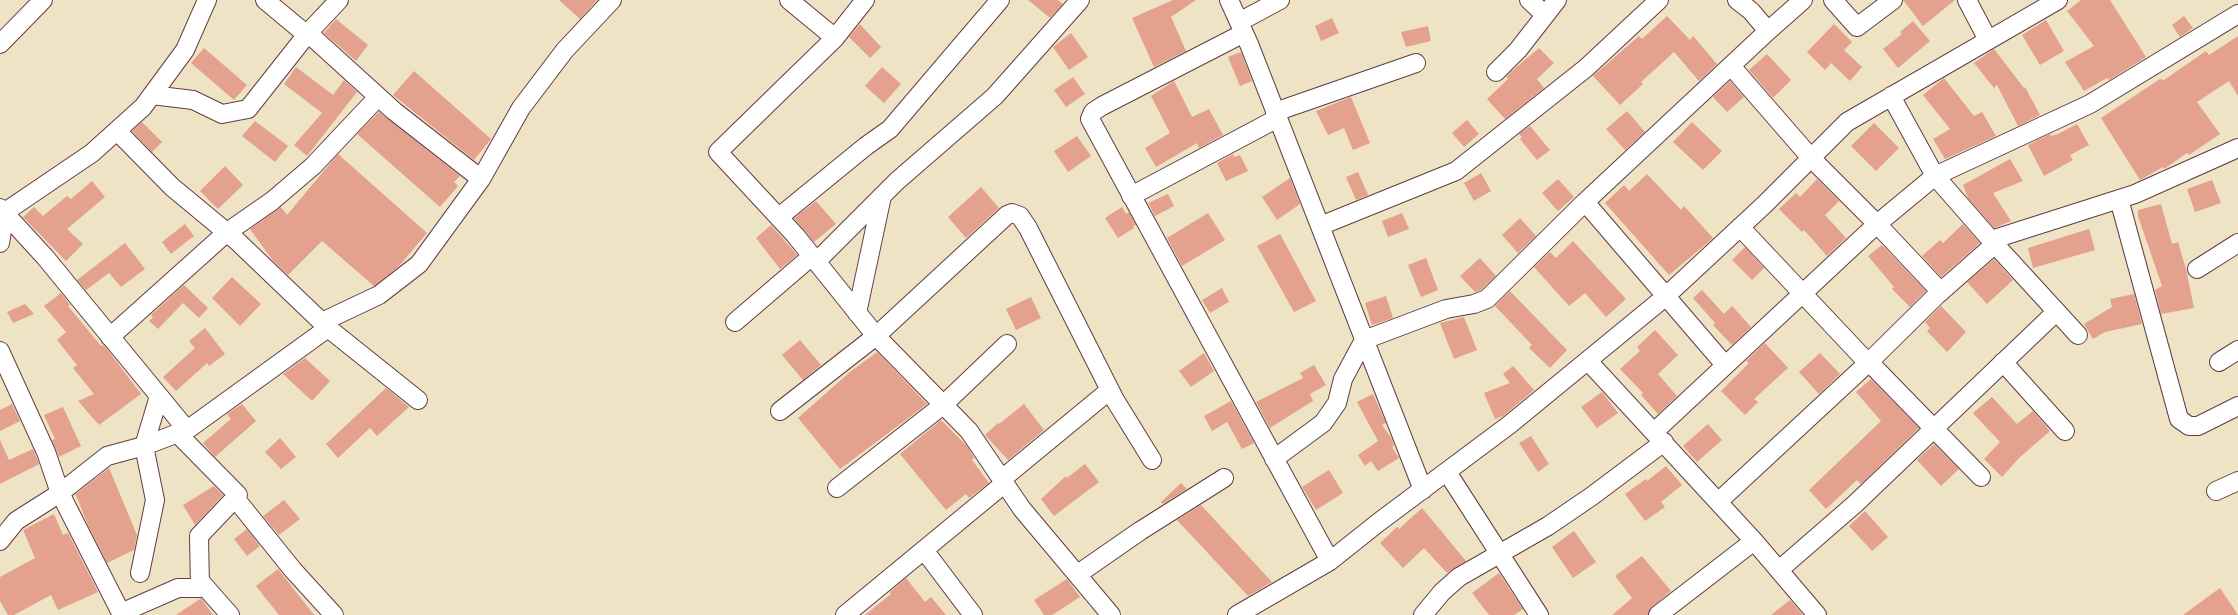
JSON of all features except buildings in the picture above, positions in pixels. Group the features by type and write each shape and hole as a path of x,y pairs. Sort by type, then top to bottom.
{"street":[{"path":"0,44 42,0"},
{"path":"2,210 92,153 143,108 185,50 207,0"},
{"path":"265,0 307,34 394,112 481,179"},
{"path":"152,95 193,100 222,114 248,109 307,34 339,0"},
{"path":"0,541 16,521 60,493 107,456 144,446 182,431 325,325 379,295 419,264 481,179 521,108 565,50 612,0"},
{"path":"789,0 835,38"},
{"path":"865,0 835,38 718,152 780,217 876,336 969,431 1022,509 1111,615"},
{"path":"780,217 866,146 890,129 1000,0"},
{"path":"735,322 814,259 995,96 1080,0"},
{"path":"1229,0 1423,490"},
{"path":"1280,0 1241,28 1093,112 1090,119 1092,127 1330,561"},
{"path":"1529,0 1544,14"},
{"path":"1496,72 1518,50 1544,14 1557,0"},
{"path":"1320,226 1456,171 1586,68 1659,0"},
{"path":"1737,0 1751,11 1768,31"},
{"path":"1274,459 1323,422 1337,403 1343,378 1364,340 1446,309 1474,304 1487,299 1585,202 1803,0"},
{"path":"1833,0 1857,27 1893,0"},
{"path":"1967,0 1988,40"},
{"path":"1237,615 1330,561 1509,425 1665,297 1740,227 1847,122 2058,0"},
{"path":"2232,0 2238,9"},
{"path":"1423,615 1442,592 1459,577 1548,526 1584,501 1659,437 1725,365 1877,224 1935,176 2090,104 2238,14"},
{"path":"1130,196 1276,115 1416,63"},
{"path":"1731,66 1811,158 1941,292"},
{"path":"1891,96 1935,176 2078,335"},
{"path":"110,337 226,232 272,201 313,166 378,97"},
{"path":"117,131 172,187 226,232 325,325 418,400"},
{"path":"1718,502 1869,363 1993,242 2135,194 2238,148"},
{"path":"857,313 882,196"},
{"path":"2119,200 2176,414 2184,424 2198,426 2238,406"},
{"path":"1585,202 1725,365"},
{"path":"0,243 2,210"},
{"path":"0,351 46,452 60,493 121,614 178,588 200,588 199,536 238,495 182,431 159,396 2,210"},
{"path":"780,411 876,336 1007,215 1012,213 1020,216 1028,228 1110,390 1152,460"},
{"path":"1740,227 1869,363 1981,477"},
{"path":"2197,269 2238,243"},
{"path":"1779,570 1855,504 2056,312"},
{"path":"837,488 943,405 1008,344"},
{"path":"2219,362 2238,350"},
{"path":"1588,361 1754,541 1817,615"},
{"path":"2003,362 2065,431"},
{"path":"845,615 924,550 1110,390"},
{"path":"140,573 155,500 144,446 159,396"},
{"path":"1446,472 1539,615"},
{"path":"1078,574 1140,531 1224,478"},
{"path":"2216,490 2238,481"},
{"path":"235,498 293,570 334,615"},
{"path":"1658,615 1754,541"},
{"path":"924,550 973,615"},
{"path":"200,581 230,615"}]}
